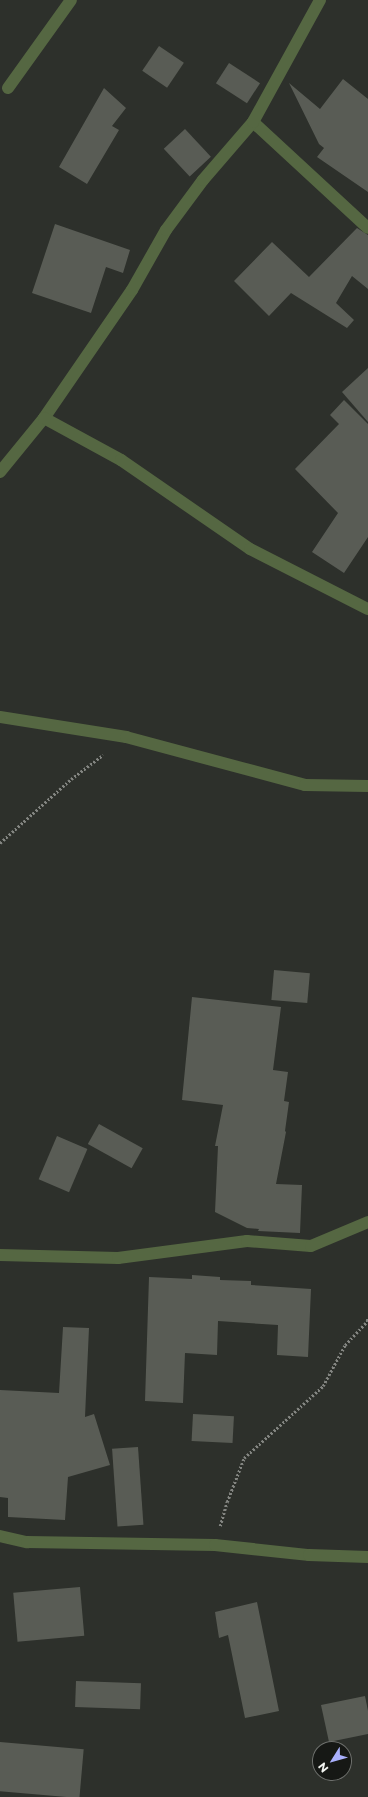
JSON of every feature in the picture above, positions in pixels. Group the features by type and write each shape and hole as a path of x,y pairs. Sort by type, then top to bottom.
{"street":[{"path":"8,88 71,0"},
{"path":"0,472 44,418 121,308 166,230 203,180 253,122 320,0"},
{"path":"253,122 368,228"},
{"path":"44,418 121,460 250,549 368,609"},
{"path":"0,717 126,738 305,785 368,786"},
{"path":"0,1255 118,1258 247,1241 311,1246 368,1222"},
{"path":"0,1536 26,1542 215,1544 309,1555 368,1557"}],"path":[{"path":"0,843 71,779 126,738"},
{"path":"215,1544 227,1502 244,1458 323,1386 345,1346 367,1321 368,1317"}],"building":[{"path":"159,46 184,63 167,88 142,71"},
{"path":"229,63 260,83 247,103 216,83"},
{"path":"343,79 368,99 368,192 317,157 324,148 319,144 289,83 320,109"},
{"path":"104,88 126,108 112,126 119,130 87,184 59,167"},
{"path":"185,129 211,157 190,177 164,149"},
{"path":"55,224 130,250 123,273 106,267 91,313 32,293"},
{"path":"357,228 368,235 368,289 352,276 336,303 354,320 347,328 291,293 269,316 234,281 272,242 309,277"},
{"path":"368,368 368,422 342,392"},
{"path":"344,400 368,424 368,537 344,573 312,552 338,513 295,469 339,424 330,415"},
{"path":"274,970 310,973 307,1003 271,1000"},
{"path":"192,997 281,1007 273,1070 288,1072 284,1101 289,1102 286,1132 276,1184 302,1185 300,1233 258,1231 259,1229 247,1228 215,1212 218,1146 215,1146 223,1105 182,1100"},
{"path":"99,1124 143,1148 132,1168 88,1144"},
{"path":"57,1136 87,1149 69,1192 39,1179"},
{"path":"192,1275 220,1277 220,1280 251,1281 251,1285 311,1289 308,1357 277,1355 278,1325 218,1321 217,1355 185,1353 183,1403 145,1401 149,1277 192,1279"},
{"path":"63,1327 89,1328 85,1417 94,1414 110,1465 68,1477 65,1520 8,1517 8,1498 0,1497 0,1390 59,1393"},
{"path":"193,1414 234,1416 233,1443 192,1441"},
{"path":"138,1447 143,1525 118,1527 112,1449"},
{"path":"80,1587 84,1636 18,1642 13,1593"},
{"path":"257,1602 279,1711 245,1718 228,1635 219,1638 215,1612"},
{"path":"76,1681 141,1683 140,1709 75,1707"},
{"path":"365,1696 368,1711 368,1734 329,1741 321,1705"},
{"path":"0,1742 84,1749 80,1797 0,1791"}]}
